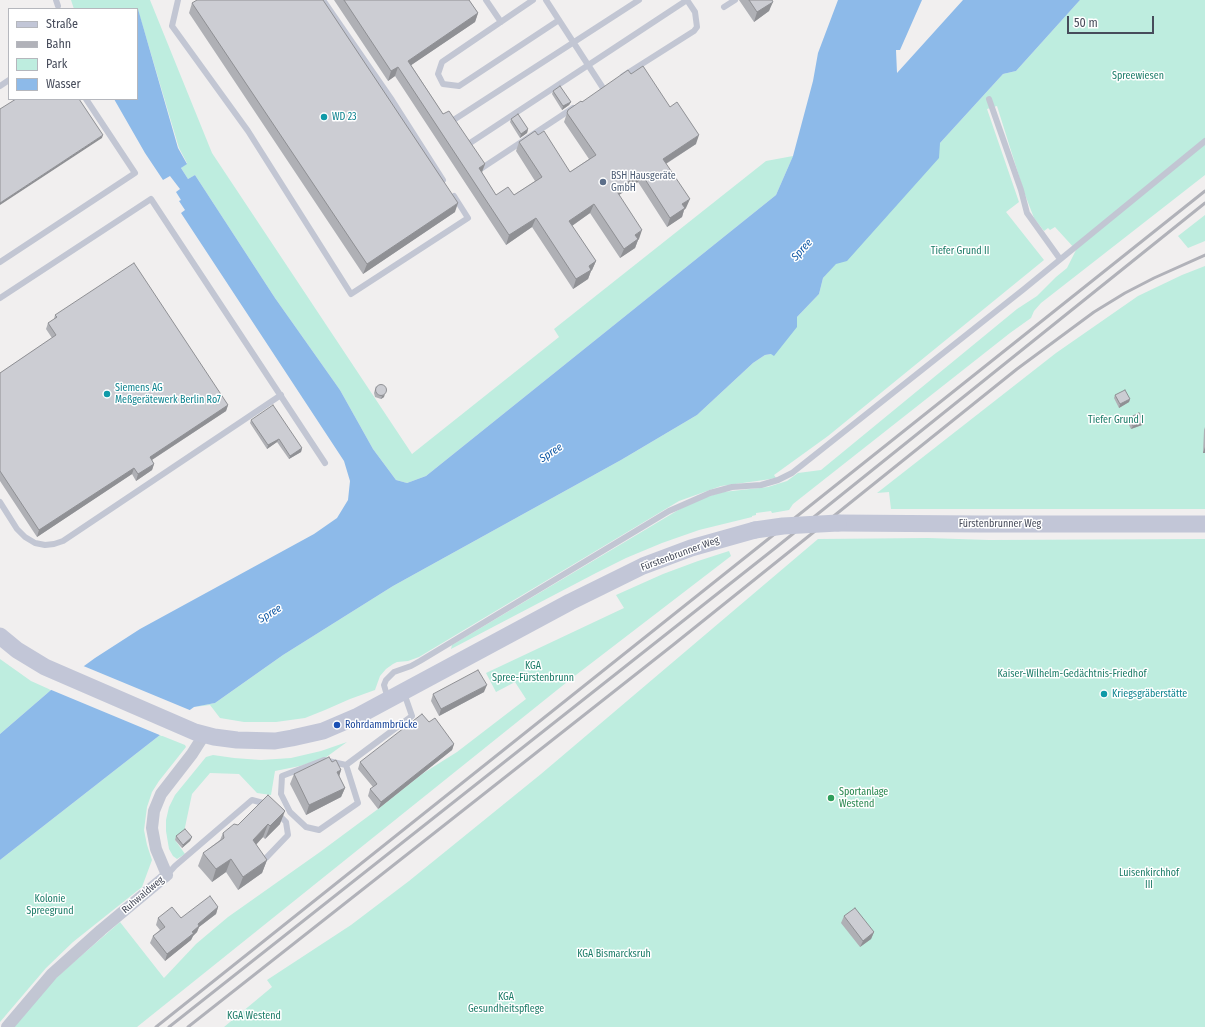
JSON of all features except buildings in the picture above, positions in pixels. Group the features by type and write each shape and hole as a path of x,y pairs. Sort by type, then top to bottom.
{"main road":[{"name":"Fürstenbrunner Weg","path":"200,734 237,740 275,741 323,731 358,716 570,602 643,566 691,548 755,530 783,526 838,523 1205,524"},
{"path":"0,636 17,650 45,667 200,734"}],"street":[{"name":"Ruhwaldweg","path":"7,1027 52,974 101,930 167,875 156,849 152,828 154,811 161,794 192,754 200,734"}],"lane":[{"path":"178,0 172,26 248,131 351,294 468,218 451,192"},
{"path":"323,0 392,100 447,185"},
{"path":"486,0 501,22"},
{"path":"533,0 524,3 501,22 442,62 438,74 443,84 458,86 559,20"},
{"path":"546,0 603,88"},
{"path":"456,127 452,122 639,0"},
{"path":"471,150 588,65 687,0 695,12 697,27 694,31 616,80"},
{"path":"724,7 735,0"},
{"path":"597,92 609,84"},
{"path":"989,99 1021,190 1027,214 1060,259"},
{"path":"0,262 135,173 87,100"},
{"path":"464,139 482,168 577,105"},
{"path":"388,700 384,685 386,680 394,672 420,661 669,511 710,492 732,487 761,485 792,474 1205,141"},
{"path":"0,298 151,199 325,463"},
{"path":"0,502 17,528 25,537 35,543 45,545 62,541 281,395"},
{"path":"346,765 358,803 319,830 306,827 290,812 281,794 282,776 324,760 346,765 412,716 404,691"},
{"path":"167,875 175,866 252,800 267,804 286,822 288,835 266,858"}],"green space":[{"path":"71,0 150,0 212,153 412,454 559,337 554,329 766,161 793,156 776,195 426,476 407,483 396,480 373,449 340,390 275,298 195,175 188,179 181,168 187,163 179,148 138,8 74,8"},
{"path":"1080,0 1205,0 1205,175 1041,303 1034,311 1031,318 793,504 789,510 772,513 771,511 756,513 756,515 752,517 699,530 662,543 626,558 596,573 451,649 452,645 680,509 703,498 723,492 768,487 787,481 798,473 821,470 1017,309 1037,296 1067,268 1076,250 1055,227 1050,230 1048,228 1044,231 1034,218 1024,192 997,106 987,109 1019,202 1006,212 1044,260 828,436 774,475 776,478 721,486 679,501 419,657 393,664 380,676 375,690 305,718 276,722 244,722 220,718 210,705 194,707 215,703 283,655 393,586 621,460 697,415 753,363 765,355 771,354 797,317 819,294 823,278 940,143 1003,74 1016,71"},
{"path":"1205,215 1205,241 1188,248 1178,236"},
{"name":"Tiefer Grund I","path":"1205,266 1205,509 891,509 889,492 877,493 1056,353 1138,296"},
{"path":"928,538 989,540 1205,539 1205,1027 224,1027 272,987 267,980 351,925 409,881 541,774 818,539"},
{"name":"KGA Spree-Fürstenbrunn","path":"729,551 731,556 572,678 137,1027 14,1027 53,981 120,922 164,978 196,944 228,917 320,852 422,774 457,752 526,699 515,682 496,692 486,673 624,608 616,595 663,574"},
{"path":"0,659 31,681 51,690 0,734"},
{"name":"Kolonie Spreegrund","path":"160,735 185,745 186,747 159,781 152,792 147,807 144,830 152,860 142,887 73,942 46,968 0,1022 0,860"},
{"path":"347,742 325,758 300,766 275,771 271,795 257,793 239,774 210,773 192,794 184,832 175,840 185,854 177,859 173,856 169,849 166,831 166,820 169,807 175,795 206,757 213,755 261,760 291,758 321,751"}],"water":[{"name":"Spree","path":"838,0 922,0 900,50 896,50 897,73 963,0 1080,0 1016,71 1003,74 940,143 939,158 847,261 836,264 823,278 819,294 797,317 797,327 774,356 771,354 765,355 753,363 697,415 621,460 393,586 283,655 215,703 194,707 162,730 160,735 0,860 0,734 51,690 95,658 140,629 314,534 337,518 348,500 350,481 344,461 181,213 185,210 179,201 181,200 176,192 180,189 170,176 163,180 145,153 115,100 138,100 138,9 178,148 187,164 181,168 188,179 195,175 275,298 340,390 373,449 396,480 407,483 426,476 776,195 793,156 813,81 818,53"}],"pier":[{"path":"81,665 192,711 163,731 162,736 49,689"}],"railway":[{"path":"156,1027 1205,191"},
{"path":"169,1027 774,549 1205,203"},
{"path":"188,1027 673,645 1017,369 1094,312 1125,293 1205,255"}],"place":[{"name":"WD 23","path":"324,117"},
{"name":"BSH Hausgeräte GmbH","path":"603,182"},
{"name":"Siemens AG Meßgerätewerk Berlin Ro7","path":"107,394"},
{"name":"Kriegsgräberstätte","path":"1104,694"},
{"name":"Rohrdammbrücke","path":"337,725"},
{"name":"Sportanlage Westend","path":"831,798"}],"park label":[{"name":"Spreewiesen","path":"1138,76"},
{"name":"Tiefer Grund II","path":"960,251"},
{"name":"Kaiser-Wilhelm-Gedächtnis-Friedhof","path":"1072,674"},
{"name":"Luisenkirchhof III","path":"1149,878"},
{"name":"KGA Bismarcksruh","path":"614,954"},
{"name":"KGA Gesundheitspflege","path":"506,1002"},
{"name":"KGA Westend","path":"254,1016"}]}
